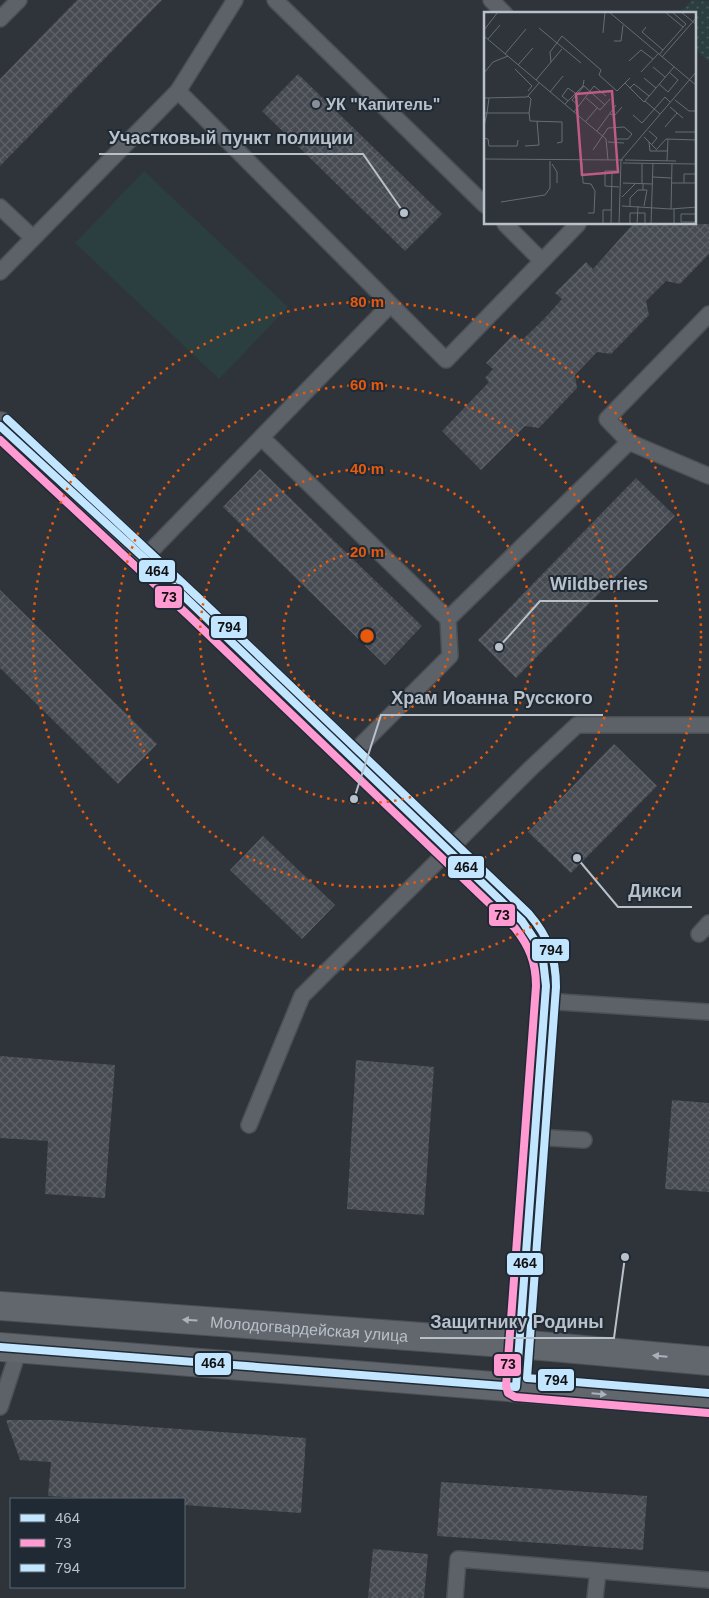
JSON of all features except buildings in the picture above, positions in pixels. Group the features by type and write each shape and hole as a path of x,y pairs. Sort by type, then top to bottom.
{"main road":[{"name":"Молодогвардейская улица","path":"0,1306 709,1360"},
{"path":"9,1348 709,1403"}],"street":[{"path":"0,426 144,558 351,755 522,921 539,942 546,963 516,1387"}],"lane":[{"path":"0,19 19,0"},
{"path":"0,272 178,91 235,0"},
{"path":"275,0 484,204"},
{"path":"491,0 503,12"},
{"path":"178,91 446,360 577,225"},
{"path":"0,207 33,238"},
{"path":"506,225 542,261"},
{"path":"144,558 390,305"},
{"path":"709,314 607,419 629,442 709,476"},
{"path":"262,438 448,618 450,656 351,755"},
{"path":"448,618 629,442"},
{"path":"249,1125 302,996 531,768 577,725 709,725"},
{"path":"709,923 699,934 709,934"},
{"path":"544,1001 709,1012"},
{"path":"534,1138 584,1140"},
{"path":"0,1407 9,1348"},
{"path":"455,1598 458,1559 709,1580"},
{"path":"595,1598 598,1571"}],"shaded area":[{"path":"692,0 709,1 709,62 696,50 696,12 681,12"},
{"path":"144,171 288,307 219,379 75,243"}],"transit line":[{"name":"794","path":"7,419 204,603 529,914 546,939 554,966 556,987 527,1378 709,1393"},
{"name":"464","path":"0,426 144,558 522,921 542,951 546,986 516,1387 0,1347"},
{"name":"73","path":"0,440 190,617 515,928 528,948 535,969 536,986 506,1386 508,1393 515,1397 708,1413"}],"place":[{"name":"УК \"Капитель\"","path":"316,104"},
{"name":"Участковый пункт полиции","path":"404,213"},
{"name":"Wildberries","path":"499,647"},
{"name":"Храм Иоанна Русского","path":"354,799"},
{"name":"Дикси","path":"577,858"},
{"name":"Защитнику Родины","path":"625,1257"}]}
